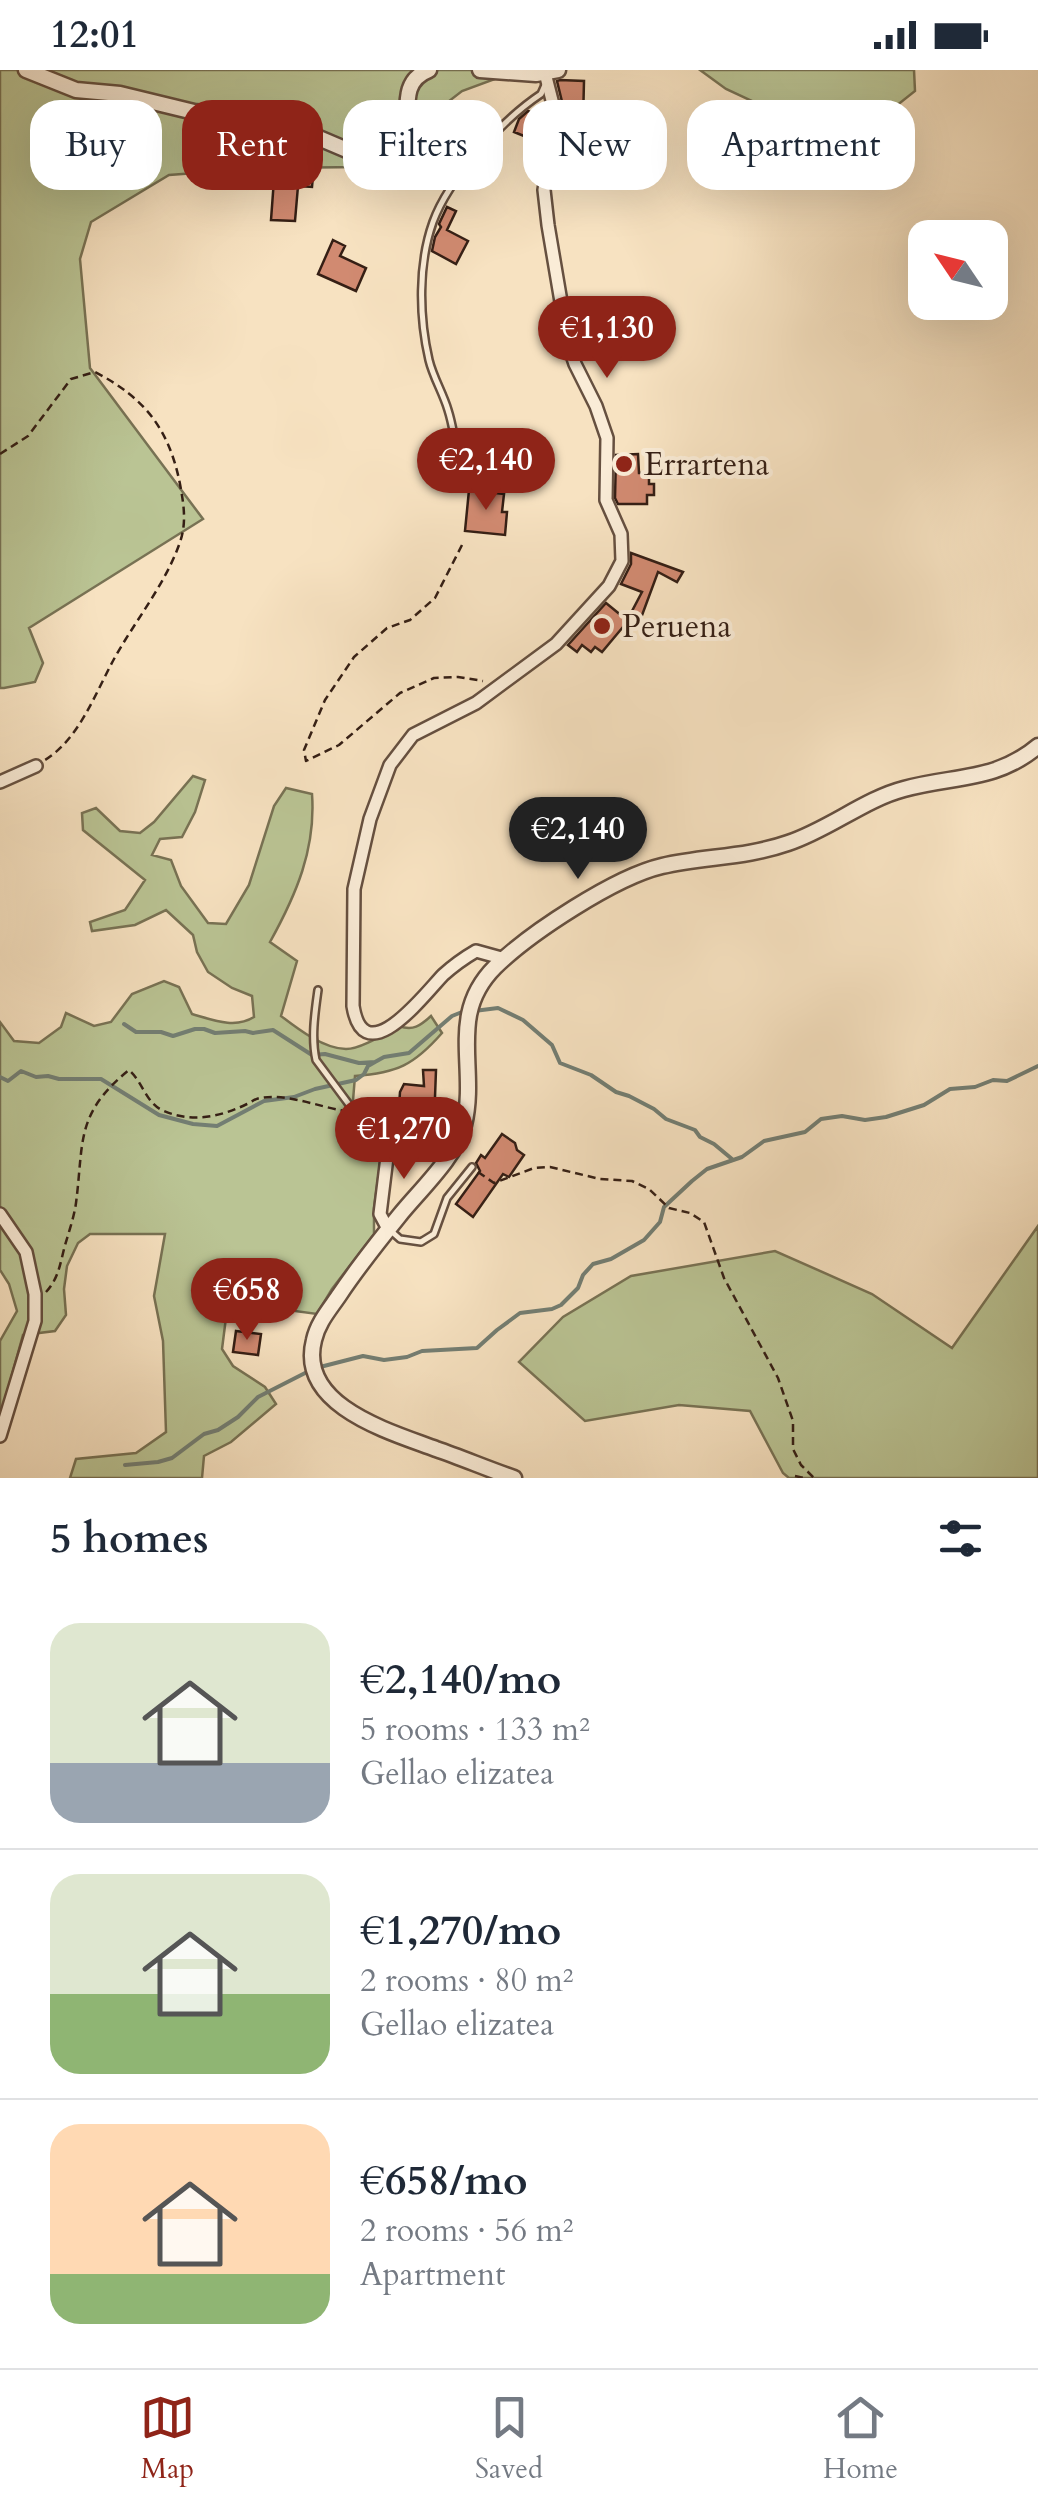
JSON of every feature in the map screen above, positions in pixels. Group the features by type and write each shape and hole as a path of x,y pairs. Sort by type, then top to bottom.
{"street":[{"path":"26,70 76,90 120,94 194,112 274,118 393,171 408,144 408,93 415,78 428,70"},
{"path":"480,70 512,74 552,72 556,126 544,190 568,343 606,438 606,500 621,534 622,560 610,586 550,649 476,704 413,735 390,765 370,819 354,889 355,1020 361,1029 384,1032 463,958 476,951 504,959"},
{"path":"514,1478 367,1423 322,1387 312,1361 320,1322 355,1269 451,1153 464,1128 469,1084 467,1023 473,996 491,971 526,941 611,888 647,872 662,866 769,850 810,836 902,789 1001,770 1038,746"},
{"path":"0,782 36,766"},
{"path":"388,1141 380,1214 388,1229"},
{"path":"0,1214 26,1252 35,1294 35,1321 0,1436"}],"lane":[{"path":"460,478 454,433 429,363 424,334 422,281 426,250 433,222 453,187 494,132 540,94 552,72"},
{"path":"318,990 316,1060 354,1113 388,1141"},
{"path":"388,1229 400,1239 421,1242 434,1234 448,1198 472,1167"}],"path":[{"path":"0,454 28,436 70,379 95,372 137,400 160,426 176,465 186,514 180,542 161,583 123,643 80,724 61,750 36,766"},
{"path":"462,545 435,598 410,620 387,628 372,640 338,680 304,750 306,762 338,745 400,693 434,678 480,680 498,688"},
{"path":"35,1294 46,1292 56,1282 76,1207 82,1138 90,1113 130,1070 148,1099 162,1110 202,1119 258,1098 292,1100 354,1113"},
{"path":"472,1167 494,1183 534,1168 550,1167 632,1182 649,1190 669,1208 704,1222 724,1278 778,1378 792,1421 793,1449 814,1478"},
{"path":"795,1476 804,1478"}],"green space":[{"path":"0,70 519,70 462,91 450,100 343,100 343,167 323,167 323,100 182,100 182,174 162,179 162,100 30,100 30,190 144,190 91,222 80,259 90,368 203,519 29,628 43,663 35,682 0,688"},
{"path":"700,70 914,70 915,91 904,100 750,100"},
{"path":"193,776 205,780 195,812 182,837 160,839 152,855 171,860 181,886 208,923 226,924 249,885 274,806 286,788 312,794 311,834 302,871 270,942 297,961 281,1016 329,1046 346,1049 399,1026 416,1027 431,1016 442,1033 404,1065 355,1076 352,1113 384,1134 374,1234 317,1314 228,1302 222,1349 233,1366 265,1387 276,1404 231,1442 204,1456 202,1478 70,1478 76,1459 136,1453 166,1432 163,1341 154,1296 165,1234 90,1234 78,1243 67,1266 66,1315 55,1331 23,1335 0,1418 0,1341 17,1311 0,1270 0,1022 14,1041 39,1043 61,1027 66,1013 94,1026 111,1022 132,994 164,981 179,987 192,1014 232,1023 254,1017 252,996 208,972 193,935 166,910 135,925 92,931 90,922 125,910 145,880 83,830 82,813 96,808 120,831 140,833"},
{"path":"1038,1226 1038,1478 789,1478 750,1411 679,1405 585,1421 519,1362 563,1317 631,1276 775,1251 872,1294 952,1348"}],"building":[{"path":"557,81 584,81 584,100 562,100"},
{"path":"523,115 523,136 514,132"},
{"path":"273,190 298,190 295,221 271,220"},
{"path":"447,207 456,211 447,230 468,241 456,264 432,251"},
{"path":"333,240 345,246 340,256 366,268 356,291 318,274"},
{"name":"Errartena","path":"638,454 639,473 649,473 654,495 647,495 647,504 618,504 616,455"},
{"path":"469,490 504,494 505,535 465,531"},
{"path":"631,553 683,572 677,582 658,572 641,618 631,613 642,592 621,584 631,564"},
{"name":"Peruena","path":"606,603 628,621 602,652 595,647 591,652 582,645 577,652 568,645"},
{"path":"423,1070 436,1070 434,1124 398,1121 400,1092 404,1084 424,1086"},
{"path":"502,1134 524,1155 509,1177 503,1174 473,1217 456,1204 480,1171 476,1163 481,1155 485,1158"},
{"path":"236,1331 261,1334 258,1355 233,1352"}],"waterway":[{"path":"474,1011 498,1008 523,1020 552,1045 560,1063 591,1075 666,1119 695,1130 732,1159"},
{"path":"124,1024 136,1032 173,1036 195,1029 215,1033 273,1030 312,1055 325,1054 359,1063 409,1053 462,1012"},
{"path":"0,1077 8,1081 21,1071 36,1077 101,1079 159,1115 217,1126 264,1101 356,1080 375,1062"},
{"path":"320,1367 363,1356 384,1360 422,1351 477,1348 520,1313 561,1305 593,1264 611,1259 644,1240 660,1222 664,1207 707,1169 742,1157 764,1141 805,1132 821,1119 886,1117 924,1105 950,1089 1007,1081 1038,1066"},
{"path":"125,1465 172,1458 204,1434 238,1417 258,1397 311,1370"}],"place":[{"name":"Errartena","path":"624,464"},
{"name":"Peruena","path":"602,626"}]}
